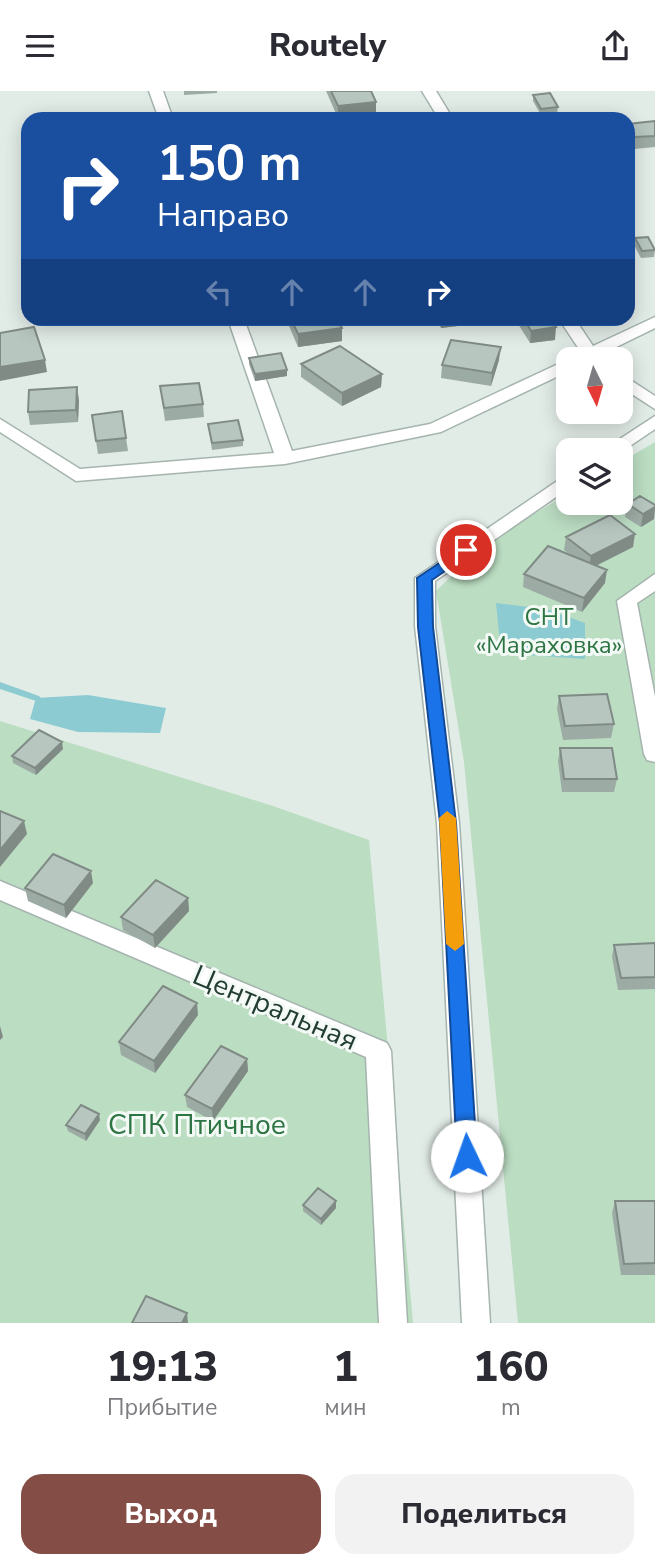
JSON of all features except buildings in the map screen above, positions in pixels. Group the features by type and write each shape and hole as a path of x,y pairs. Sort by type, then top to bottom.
{"street":[{"path":"156,91 164,112"},
{"path":"429,91 442,112"},
{"path":"606,347 655,322"},
{"path":"238,326 285,458"},
{"path":"571,326 582,347"},
{"path":"0,424 76,475 285,458 435,428 556,370"},
{"path":"634,389 655,404"},
{"path":"630,438 655,421"},
{"path":"476,1323 448,823 425,627 425,578 556,488"},
{"path":"626,601 655,581"},
{"path":"626,601 655,600"},
{"path":"626,601 655,754"},
{"name":"Центральная","path":"0,890 378,1051 393,1323"}],"green space":[{"name":"СНТ «Мараховка»","path":"655,442 655,1323 518,1323 464,762 436,591 487,542 556,501 556,515 633,515 633,455"},
{"name":"СПК Птичное","path":"0,721 273,806 369,840 413,1323 0,1323"}],"water":[{"path":"496,603 546,609 585,623 585,659 501,653"},
{"path":"88,695 166,708 160,733 78,732 30,719 36,698"}],"waterway":[{"path":"0,685 36,698"}],"slow traffic":[{"path":"447,818 455,944"}],"route":[{"path":"466,550 425,578 425,627 448,823 467,1156"}]}
